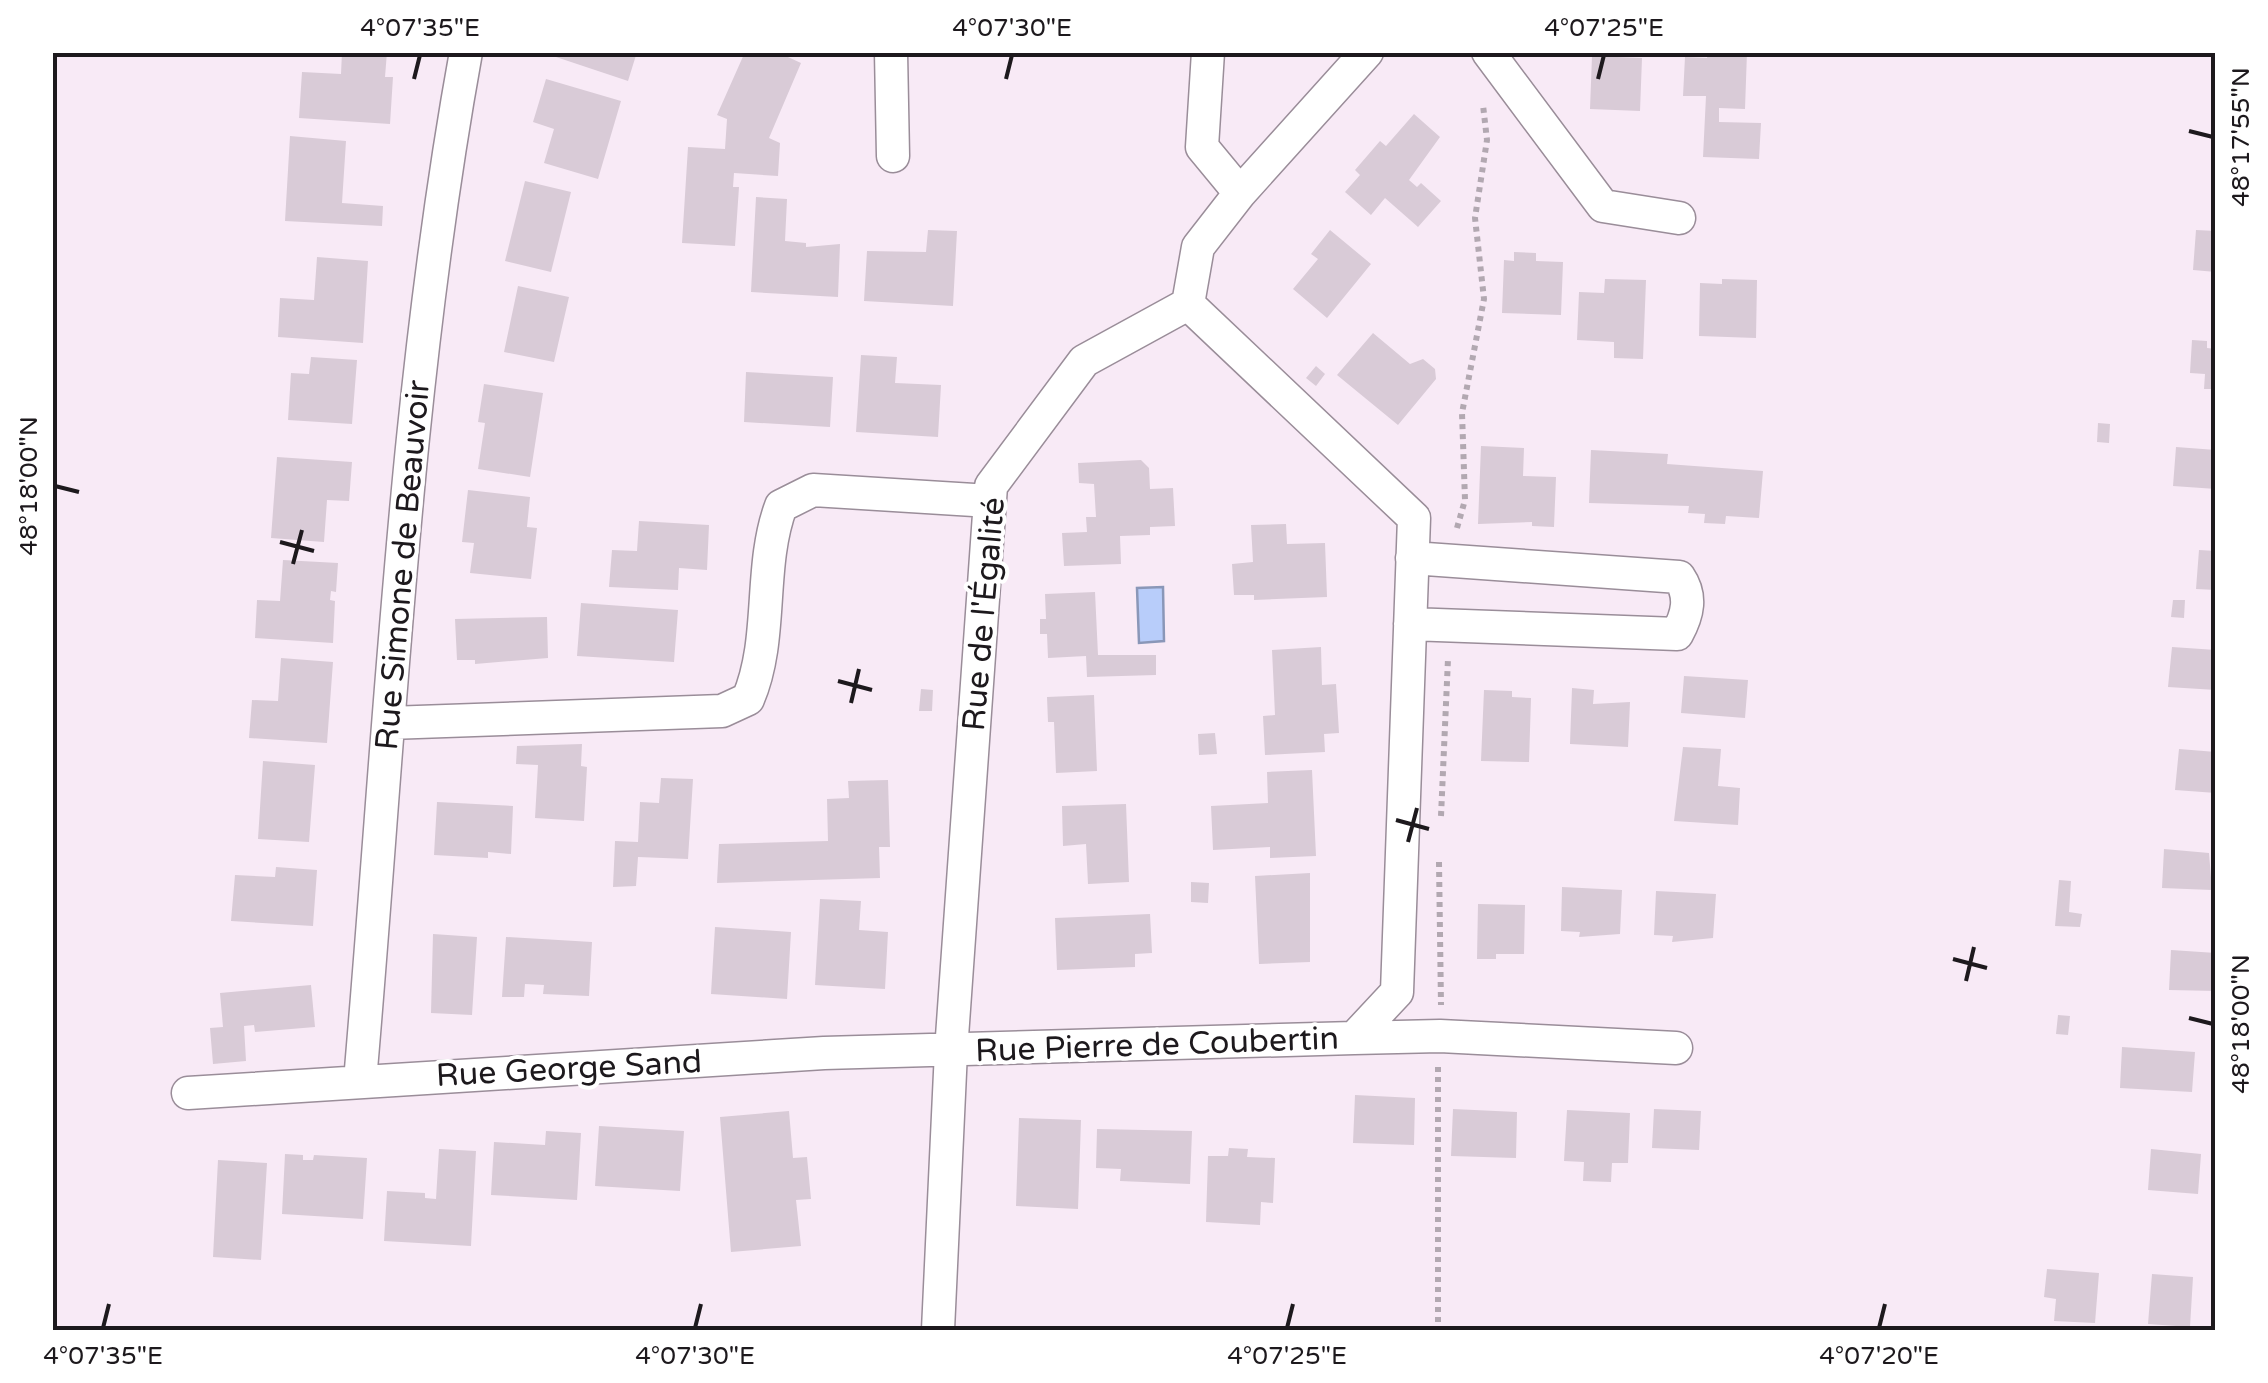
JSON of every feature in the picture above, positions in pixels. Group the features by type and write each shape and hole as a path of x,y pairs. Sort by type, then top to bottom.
{"street":[{"name":"Rue Simone de Beauvoir","path":"360,1080 397,585 425,308 466,52"},
{"path":"890,52 893,156"},
{"path":"1208,52 1202,147 1240,193"},
{"path":"1188,304 1198,247 1240,193 1368,52"},
{"path":"1488,52 1603,206 1679,218"},
{"name":"Rue de l'Égalité","path":"938,1330 952,1051 990,486 1084,360 1188,304"},
{"name":"Rue Pierre de Coubertin","path":"952,1051 1354,1038 1397,992 1414,518 1188,304"},
{"path":"389,723 722,710 748,699 759,674 768,540 781,506 813,490 990,501"},
{"path":"1410,624 1677,634 1686,616 1688,589 1679,576 1412,558"},
{"path":"1354,1038 1440,1036 1676,1048"},
{"name":"Rue George Sand","path":"188,1093 824,1053 952,1051"}],"path":[{"path":"1447,561 1465,500 1462,414 1484,298 1475,218 1486,140 1480,85"},
{"path":"1439,826 1445,797 1448,625"},
{"path":"1438,855 1443,885 1436,1113 1438,1330"}],"water":[{"path":"1163,587 1164,641 1139,643 1137,588"}],"building":[{"path":"342,52 387,52 385,77 393,77 390,124 299,118 302,72 341,74"},
{"path":"558,52 637,52 628,81 556,57"},
{"path":"745,52 777,52 801,63 769,138 780,143 778,176 734,173 733,187 739,187 735,246 682,243 688,147 725,149 727,119 717,115"},
{"path":"1708,52 1747,52 1745,109 1719,108 1719,122 1761,123 1759,159 1703,157 1706,96 1683,96 1685,57 1707,58"},
{"path":"1592,56 1642,58 1640,111 1590,109"},
{"path":"546,79 621,101 598,179 544,163 554,129 533,122"},
{"path":"1414,114 1440,137 1409,180 1417,187 1421,183 1441,201 1418,227 1385,198 1371,215 1345,192 1360,175 1355,170 1380,141 1386,146"},
{"path":"290,136 346,141 342,203 383,206 382,226 285,221"},
{"path":"525,181 571,192 551,272 505,261"},
{"path":"756,197 787,199 785,241 806,243 806,247 840,244 838,297 751,292"},
{"path":"928,230 957,231 953,306 864,301 867,251 926,252"},
{"path":"1330,230 1371,264 1327,318 1293,289 1318,259 1311,254"},
{"path":"2196,230 2216,231 2216,272 2193,270"},
{"path":"1514,252 1536,253 1536,261 1563,262 1561,315 1502,313 1504,260 1514,261"},
{"path":"317,257 368,261 363,343 278,337 280,298 314,300"},
{"path":"1605,279 1646,280 1643,359 1614,358 1614,342 1577,340 1579,292 1604,293"},
{"path":"1722,279 1757,280 1756,338 1699,336 1700,283 1722,284"},
{"path":"518,286 569,297 554,362 504,352"},
{"path":"1373,333 1410,364 1423,359 1435,369 1436,379 1398,425 1337,375"},
{"path":"2192,340 2207,341 2207,348 2216,349 2216,389 2204,389 2205,374 2190,373"},
{"path":"861,355 897,357 895,383 941,385 938,437 856,432"},
{"path":"311,357 357,360 352,424 288,420 291,373 309,374"},
{"path":"1316,366 1325,374 1316,386 1306,378"},
{"path":"746,372 833,377 830,427 744,422"},
{"path":"484,384 543,393 530,477 478,469 485,423 478,422"},
{"path":"2098,423 2110,424 2109,443 2097,442"},
{"path":"1481,446 1524,448 1523,476 1556,477 1554,527 1532,526 1532,522 1478,524"},
{"path":"2176,447 2216,450 2216,489 2173,486"},
{"path":"1591,450 1668,454 1667,464 1763,471 1759,518 1726,516 1725,524 1704,523 1705,514 1688,513 1689,506 1589,503"},
{"path":"277,457 352,462 349,501 327,500 324,542 271,538"},
{"path":"1141,460 1149,468 1150,489 1173,488 1175,526 1150,527 1150,535 1120,536 1121,564 1064,566 1062,533 1087,532 1086,517 1096,517 1094,484 1079,483 1078,463"},
{"path":"468,490 530,497 527,527 537,528 531,579 470,573 474,543 462,542"},
{"path":"639,521 709,525 707,570 679,568 678,590 609,587 612,550 637,551"},
{"path":"1286,524 1287,544 1325,543 1327,597 1254,600 1254,595 1234,595 1232,564 1253,562 1251,525"},
{"path":"2199,550 2216,551 2216,590 2196,589"},
{"path":"283,560 338,563 336,592 331,591 330,600 335,601 333,643 255,638 257,600 280,601"},
{"path":"1095,592 1098,655 1156,655 1156,675 1087,677 1086,656 1048,658 1047,634 1040,634 1040,619 1046,619 1045,594"},
{"path":"2173,600 2185,600 2184,618 2171,617"},
{"path":"581,603 678,610 674,662 577,656"},
{"path":"547,617 548,658 475,664 475,660 457,660 455,619"},
{"path":"1321,647 1322,685 1336,684 1339,733 1324,734 1325,752 1265,755 1263,716 1275,715 1272,650"},
{"path":"2172,647 2216,650 2216,690 2168,687"},
{"path":"281,658 333,662 327,743 249,738 252,700 278,701"},
{"path":"1684,676 1748,680 1745,718 1681,713"},
{"path":"1572,688 1594,690 1593,704 1630,702 1628,747 1570,744"},
{"path":"921,689 933,690 932,711 919,711"},
{"path":"1484,690 1512,691 1512,697 1531,698 1529,762 1481,761"},
{"path":"1094,695 1097,771 1056,773 1054,722 1048,722 1047,697"},
{"path":"1215,733 1217,754 1199,755 1198,734"},
{"path":"582,744 581,766 587,767 584,821 535,818 538,765 516,764 517,746"},
{"path":"1683,747 1721,749 1718,786 1740,788 1738,825 1674,821"},
{"path":"2179,749 2216,752 2216,793 2175,790"},
{"path":"263,761 315,765 309,842 258,839"},
{"path":"1312,770 1316,856 1270,858 1270,847 1213,850 1211,806 1268,803 1267,772"},
{"path":"661,778 693,779 688,859 638,857 636,886 613,887 615,841 638,842 640,802 659,803"},
{"path":"888,780 890,847 879,847 880,878 717,883 719,844 828,841 827,799 849,798 848,781"},
{"path":"437,802 513,806 511,854 488,852 488,858 434,855"},
{"path":"1126,804 1129,882 1088,884 1086,844 1063,846 1062,806"},
{"path":"2164,849 2209,853 2212,890 2162,888"},
{"path":"276,867 317,870 313,926 231,921 235,875 275,877"},
{"path":"1310,873 1310,962 1259,964 1255,876"},
{"path":"2059,880 2071,881 2069,912 2082,914 2080,927 2055,926"},
{"path":"1191,882 1209,883 1208,903 1191,902"},
{"path":"1562,887 1622,890 1620,934 1579,937 1580,932 1561,931"},
{"path":"1656,891 1716,894 1713,938 1672,942 1673,936 1654,935"},
{"path":"820,899 861,901 859,930 888,932 885,989 815,985"},
{"path":"1478,904 1525,905 1524,954 1477,959"},
{"path":"1150,914 1152,953 1135,954 1135,967 1057,970 1055,918"},
{"path":"715,927 791,932 787,999 711,994"},
{"path":"433,934 477,937 472,1015 431,1013"},
{"path":"506,937 592,942 589,996 543,994 544,985 525,984 524,997 502,997"},
{"path":"2171,950 2216,953 2216,991 2169,990"},
{"path":"311,985 315,1027 255,1032 254,1025 244,1026 246,1061 213,1064 210,1028 223,1027 220,993"},
{"path":"2058,1015 2070,1016 2068,1035 2056,1034"},
{"path":"2122,1047 2195,1052 2192,1092 2120,1088"},
{"path":"1355,1095 1415,1098 1414,1145 1353,1143"},
{"path":"1453,1109 1517,1112 1516,1158 1451,1156"},
{"path":"1654,1109 1701,1111 1699,1150 1652,1148"},
{"path":"1567,1110 1630,1113 1628,1163 1612,1163 1611,1182 1583,1181 1584,1162 1564,1161"},
{"path":"789,1111 793,1158 807,1157 811,1199 796,1200 801,1246 731,1252 720,1117"},
{"path":"1019,1118 1081,1120 1078,1209 1016,1206"},
{"path":"599,1126 684,1131 680,1191 595,1186"},
{"path":"1097,1129 1192,1131 1190,1184 1120,1181 1121,1169 1096,1168"},
{"path":"546,1131 581,1133 577,1200 491,1195 494,1142 545,1145"},
{"path":"1229,1148 1248,1149 1247,1157 1275,1158 1273,1203 1261,1202 1260,1225 1206,1222 1208,1156 1228,1156"},
{"path":"439,1149 476,1151 471,1246 384,1241 387,1191 425,1193 425,1198 436,1199"},
{"path":"2151,1149 2201,1154 2198,1194 2148,1190"},
{"path":"285,1154 303,1155 303,1160 313,1160 314,1155 367,1158 363,1219 282,1214"},
{"path":"218,1160 267,1163 261,1260 213,1257"},
{"path":"2047,1269 2099,1273 2095,1323 2054,1321 2056,1299 2044,1297"},
{"path":"2152,1274 2193,1277 2190,1327 2148,1324"}]}
